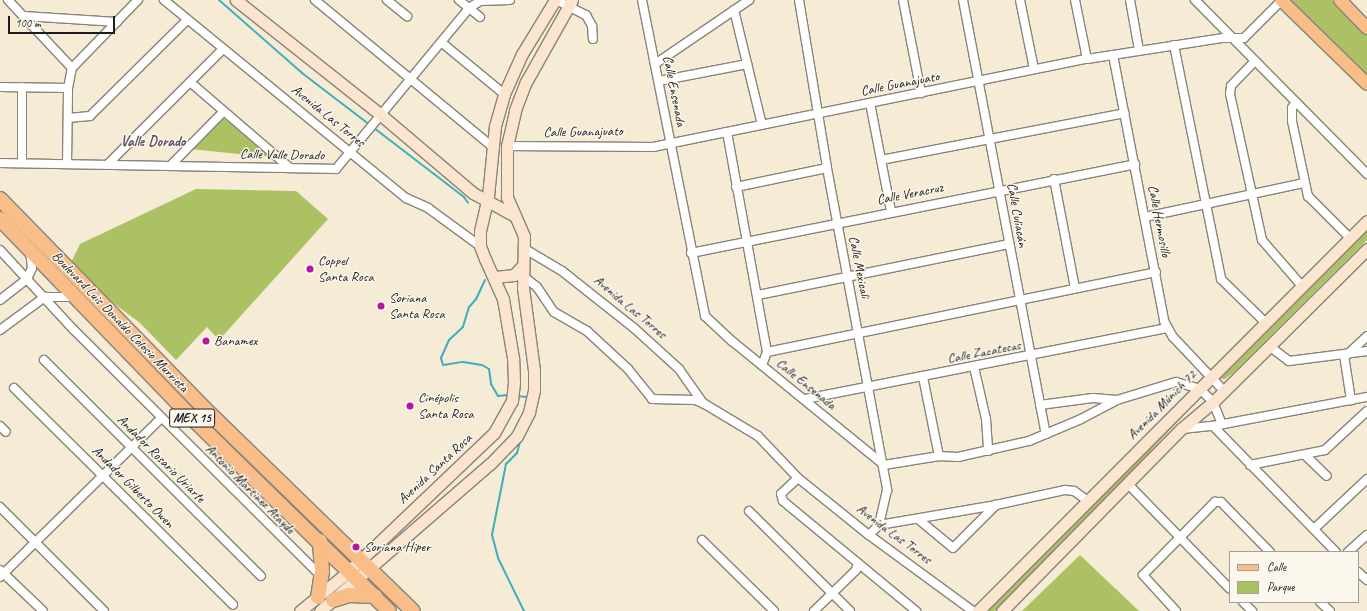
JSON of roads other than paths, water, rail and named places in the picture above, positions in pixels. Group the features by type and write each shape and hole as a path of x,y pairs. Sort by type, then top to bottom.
{"highway":[{"name":"Boulevard Luis Donaldo Colosio Murrieta","path":"0,199 204,408 413,611"},
{"name":"Boulevard Luis Donaldo Colosio Murrieta","path":"0,219 74,297 275,501 320,541 389,611"},
{"path":"318,597 322,577 320,541"},
{"path":"333,600 349,595 375,596"}],"main road":[{"path":"236,0 378,118 473,193 515,216"},
{"name":"Avenida Santa Rosa","path":"353,575 360,561 494,433 506,415 512,401 514,382 513,358 503,299 495,277 480,246 480,231 488,202 495,126 504,94 522,54 555,0"},
{"path":"1281,0 1367,84"},
{"path":"1340,0 1367,28"},
{"path":"300,611 318,597 353,575 370,570 490,464 517,436 523,425 532,400 534,383 522,271 525,248 524,236 515,216 506,188 507,146 515,110 526,82 570,2"},
{"name":"Avenida Múnich 72","path":"978,611 1086,500 1266,323 1367,220"},
{"path":"1002,611 1181,429 1213,402 1367,249"},
{"path":"495,277 514,275 522,271"},
{"path":"320,611 333,600 353,575"}],"street":[{"path":"8,0 72,68"},
{"path":"67,164 68,88 72,68 138,0"},
{"name":"Avenida Las Torres","path":"164,0 222,50 406,198 428,208 480,246"},
{"path":"315,0 412,78 493,147"},
{"path":"387,0 407,16"},
{"path":"459,0 480,17"},
{"name":"Calle Valle Dorado","path":"0,163 336,169 469,8 480,1 510,0"},
{"path":"555,0 570,2 590,19 593,39"},
{"path":"655,64 749,0"},
{"name":"Calle Mexicali","path":"799,0 827,168 884,465 887,490 879,525"},
{"path":"903,0 921,93"},
{"name":"Calle Culiacán","path":"964,0 980,81 1008,244 1046,434"},
{"path":"1020,0 1034,69"},
{"path":"1075,0 1087,59"},
{"path":"1130,0 1139,50"},
{"path":"1195,0 1234,38 1254,62 1367,174"},
{"name":"Calle Guanajuato","path":"507,146 653,147 762,125 817,112 921,93 1087,59 1174,45 1244,38 1281,0"},
{"name":"Calle Ensenada","path":"643,1 691,253 705,316 884,465"},
{"path":"734,10 762,125"},
{"path":"24,16 118,22"},
{"path":"68,118 90,116 187,20"},
{"path":"441,42 504,94"},
{"path":"1174,45 1221,279 1266,323"},
{"path":"108,164 222,50"},
{"name":"Calle Hermosillo","path":"1113,55 1167,328"},
{"path":"1254,62 1230,89 1252,194 1262,240 1302,286"},
{"path":"659,81 747,64"},
{"path":"190,82 223,112 290,168"},
{"path":"0,87 68,88"},
{"path":"22,87 22,163"},
{"path":"1296,102 1292,108 1292,121 1308,196 1315,205 1350,238"},
{"path":"870,103 891,212"},
{"path":"170,166 223,112"},
{"path":"881,160 1124,113"},
{"path":"726,132 746,241 758,295 767,352 762,365"},
{"name":"Calle Veracruz","path":"691,253 837,222 1135,164"},
{"path":"736,187 827,168"},
{"path":"1054,179 1075,288"},
{"path":"1145,217 1304,183"},
{"path":"758,295 848,275 1008,244"},
{"path":"0,300 27,279 32,268 29,248"},
{"name":"Avenida Las Torres","path":"525,248 562,271 634,328 679,369 703,403"},
{"name":"Antonio Martinez Atayde","path":"0,250 161,418 322,577"},
{"name":"Avenida Las Torres","path":"522,271 537,287 554,312 587,331 628,369 652,398 695,400 703,403 764,440 771,451 798,478 869,535 973,611"},
{"path":"767,352 858,332 1156,272"},
{"path":"0,330 45,297 74,297"},
{"path":"1167,328 1224,391"},
{"name":"Calle Zacatecas","path":"805,398 923,377 1167,328"},
{"path":"1346,354 1367,336"},
{"path":"1269,346 1289,361 1367,351"},
{"path":"1346,354 1351,400"},
{"name":"Andador Rosario Uriarte","path":"44,360 130,448 261,576"},
{"path":"974,367 986,419 988,450"},
{"path":"923,377 939,456"},
{"path":"884,465 939,456 958,457 1046,434 1117,400 1176,382 1200,388 1213,402 1222,424"},
{"name":"Andador Gilberto Owen","path":"14,388 233,605"},
{"path":"1181,429 1213,426 1367,396"},
{"path":"1040,405 1093,398 1117,400"},
{"path":"1250,465 1305,455 1330,447 1367,411"},
{"path":"43,611 1,573 161,418"},
{"path":"1213,426 1335,551"},
{"path":"1305,455 1327,476"},
{"path":"798,478 781,494 782,501 916,611"},
{"path":"1314,529 1367,479"},
{"path":"1128,484 1229,588"},
{"path":"869,535 879,525 996,505 1070,489 1086,500"},
{"path":"1176,611 1143,575 1179,537 1218,501 1269,551"},
{"path":"918,519 953,548 996,505"},
{"path":"0,507 104,611"},
{"path":"749,511 850,611"},
{"path":"1349,551 1367,535"},
{"path":"702,540 774,611"},
{"path":"814,611 856,570 858,563"},
{"path":"1359,573 1367,580"},
{"path":"1244,603 1252,611"},
{"path":"1321,603 1330,611"}],"waterway":[{"path":"219,0 302,73 370,125"},
{"path":"374,128 464,197 468,203"},
{"path":"485,280 476,299 469,307 463,327 449,340 441,358 443,365 463,362 482,365 489,369 491,384 498,396 508,395"},
{"path":"517,396 527,397"},
{"path":"521,438 517,453 506,464 492,535 498,558 524,611"}],"place":[{"name":"Coppel Santa Rosa","path":"310,269"},
{"name":"Soriana Santa Rosa","path":"381,306"},
{"name":"Banamex","path":"206,341"},
{"name":"Cinépolis Santa Rosa","path":"410,406"},
{"name":"Soriana Hiper","path":"356,547"}],"district":[{"name":"Valle Dorado","path":"153,142"}]}
